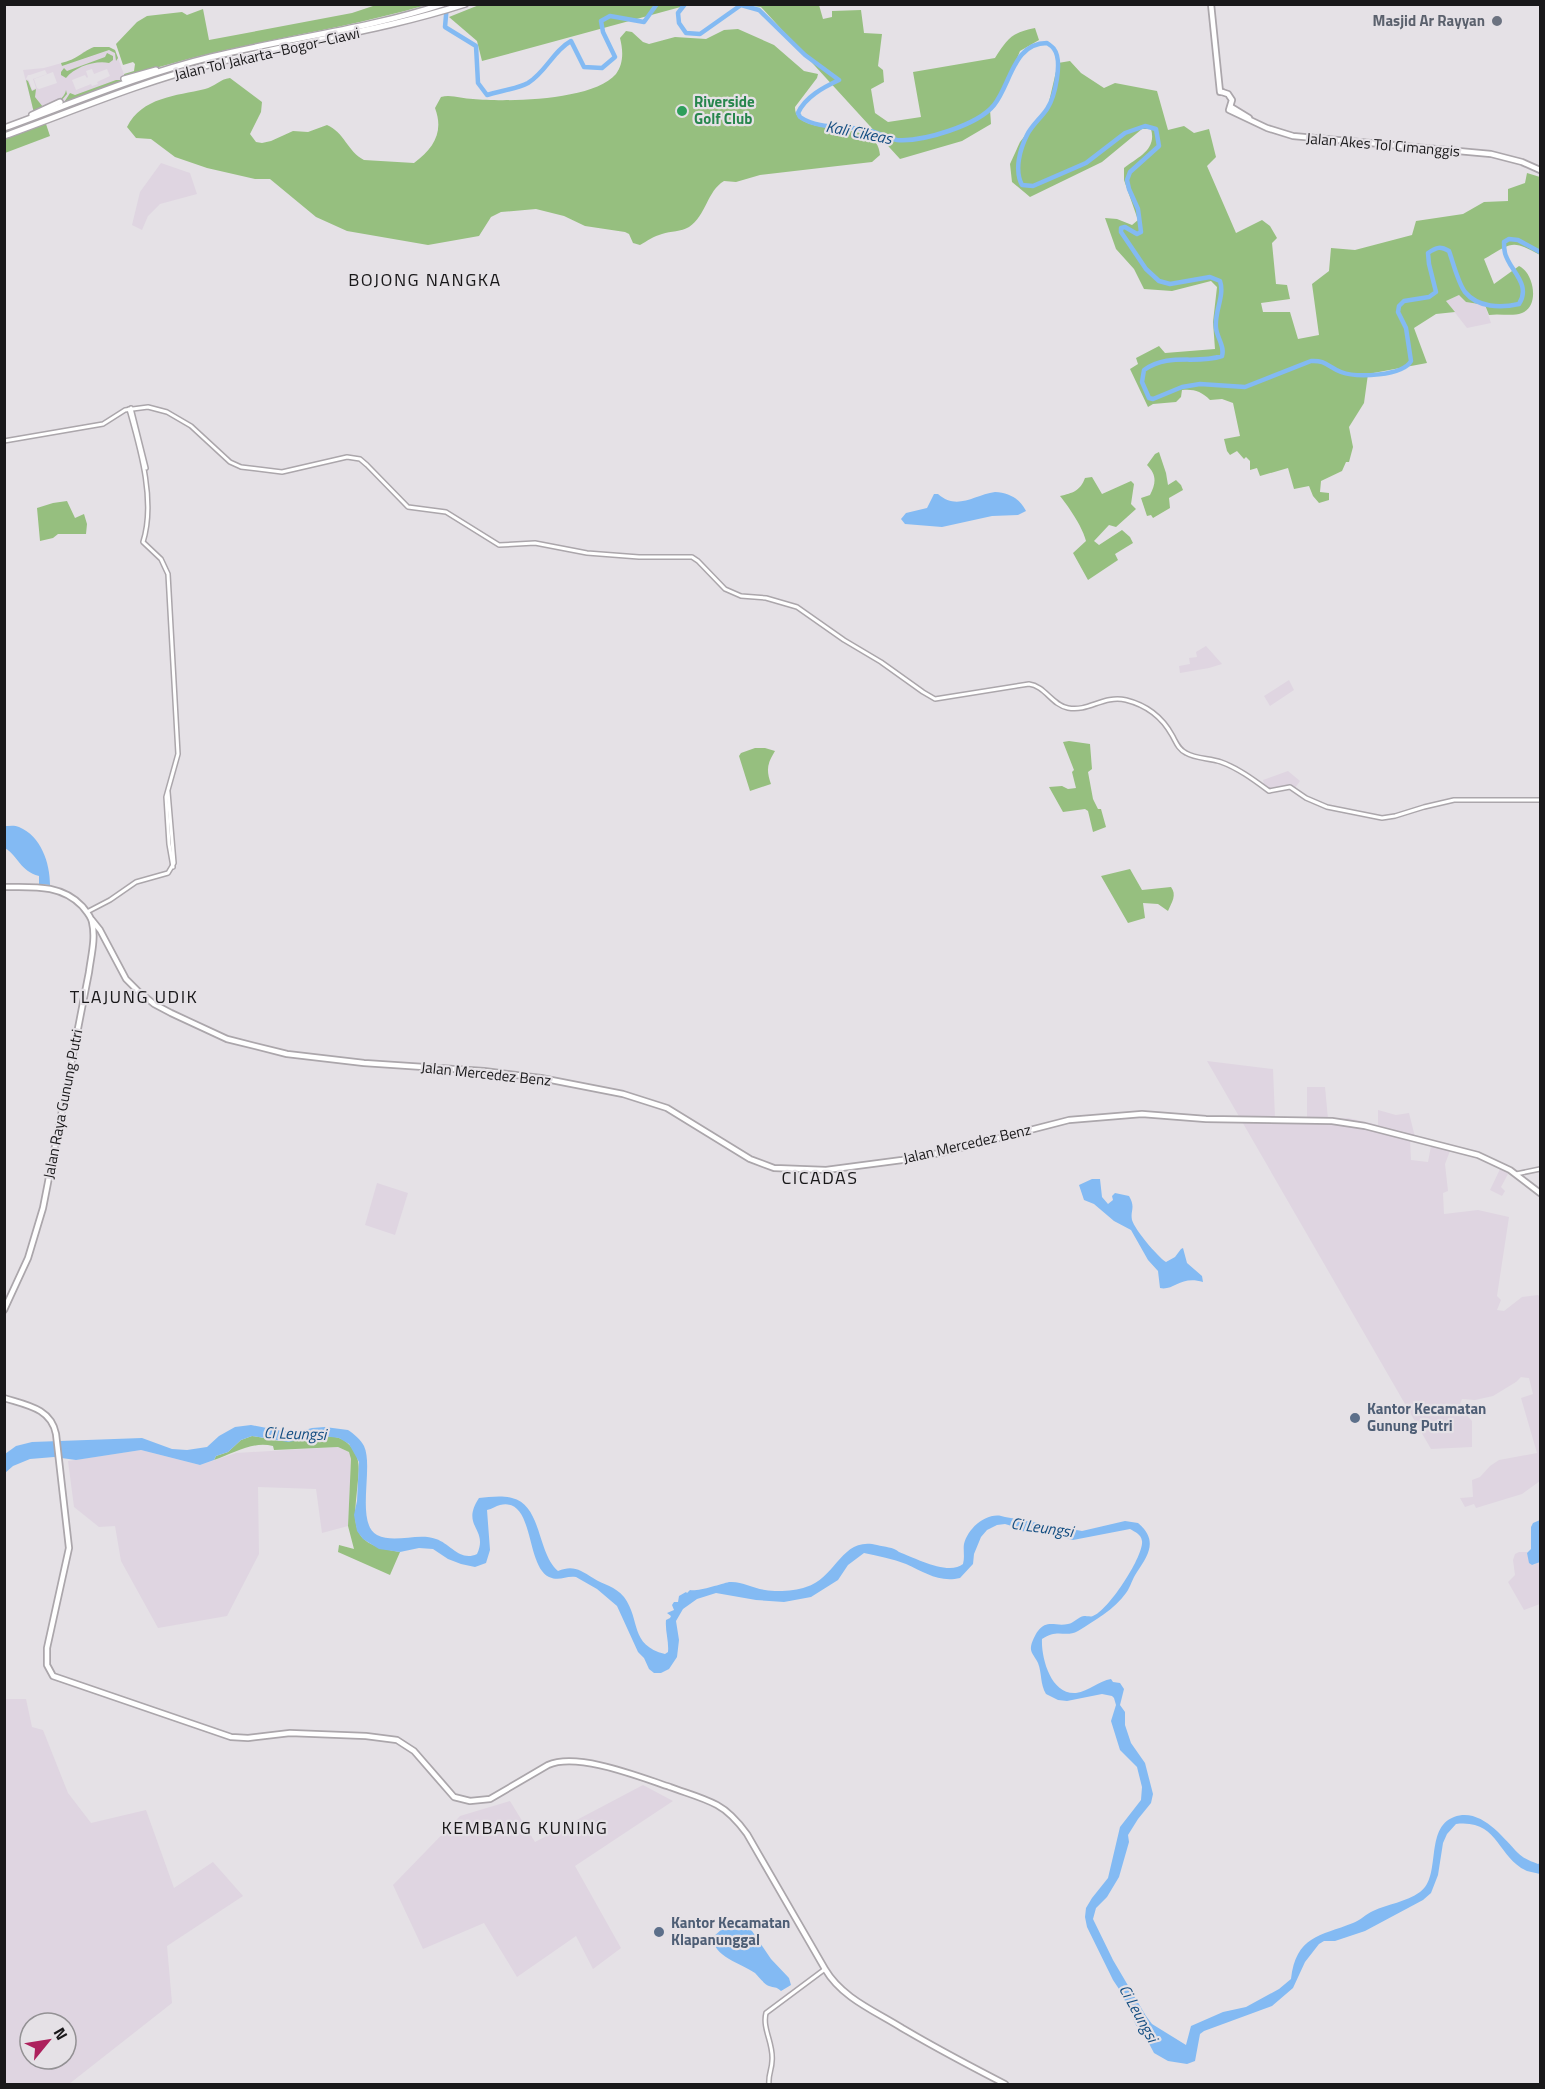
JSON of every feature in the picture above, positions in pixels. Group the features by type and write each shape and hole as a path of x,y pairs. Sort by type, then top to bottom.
{"highway":[{"name":"Jalan Tol Jakarta–Bogor–Ciawi","path":"7,128 173,68 213,56 439,8 465,5"},
{"name":"Jalan Tol Jakarta–Bogor–Ciawi","path":"4,136 195,68 400,24 439,8"},
{"path":"124,79 173,68"},
{"path":"7,128 60,102"}],"main road":[{"name":"Jalan Akes Tol Cimanggis","path":"1212,4 1221,92 1231,98 1230,108 1267,126 1306,137 1494,152 1540,168"},
{"path":"4,887 58,890 68,894 92,920"},
{"name":"Jalan Mercedez Benz","path":"92,920 100,930 126,979 138,991 154,1004 227,1039 287,1054 364,1063 484,1071 541,1078 623,1094 667,1108 750,1160 774,1168 826,1170 902,1160 945,1152 1069,1120 1142,1114 1201,1119 1332,1121 1356,1124 1478,1155 1515,1174 1540,1193"},
{"name":"Jalan Raya Gunung Putri","path":"4,1310 28,1258 43,1208 91,956 92,920"},
{"path":"4,1398 44,1412 53,1423 56,1434 69,1548 47,1648 47,1665 53,1676 231,1737 248,1738 290,1733 366,1736 397,1740 414,1751 451,1794 461,1800 485,1800 552,1763 568,1761 627,1772 698,1796 725,1810 742,1827 825,1969 840,1988 868,2008 1005,2085"}],"street":[{"path":"4,441 103,424 130,409 148,407 167,412 202,434 230,462 244,467 282,472 342,458 360,459 408,507 446,512 499,545 535,543 587,553 629,557 692,557 725,589 741,596 766,598 797,606 933,698 944,699 1032,684 1067,708 1081,709 1109,699 1133,703 1154,713 1168,728 1180,749 1188,754 1223,763 1269,791 1290,787 1312,801 1331,808 1382,818 1462,799 1540,800"},
{"path":"87,912 136,882 166,874 174,863 168,792 178,754 168,574 161,559 144,541 148,508 145,463 130,409"},
{"path":"1515,1174 1540,1169"},
{"path":"769,2085 768,2076 772,2055 765,2021 766,2013 825,1969"}],"shaded area":[{"path":"94,47 109,47 115,50 126,80 63,104 61,101 34,113 23,70 44,68 76,59 83,52","holes":["92,69 94,74 107,69 110,76 97,82 98,84 92,86 91,84 76,90 72,80 85,75 87,78 86,71","45,70 47,74 33,79 36,88 32,90 29,80 26,79 30,75","53,72 57,83 39,89 34,79"]},
{"path":"161,163 190,173 197,194 160,204 148,216 142,230 132,225 140,192"},
{"path":"1459,295 1466,302 1485,305 1491,323 1467,328 1446,301"},
{"path":"1206,646 1222,664 1180,673 1179,666 1190,664 1189,658 1197,657 1196,652"},
{"path":"1289,680 1294,690 1270,706 1264,696"},
{"path":"1288,771 1300,781 1295,788 1292,785 1270,789 1264,784 1263,780"},
{"path":"1207,1061 1273,1069 1275,1118 1307,1120 1307,1087 1325,1087 1328,1119 1348,1118 1378,1125 1378,1110 1396,1115 1409,1113 1416,1141 1410,1139 1411,1160 1428,1162 1431,1146 1450,1151 1445,1164 1448,1191 1443,1193 1444,1214 1478,1210 1509,1217 1497,1296 1501,1300 1497,1310 1504,1311 1522,1297 1538,1295 1540,1297 1540,1481 1522,1494 1476,1508 1474,1504 1465,1507 1460,1498 1473,1497 1472,1480 1480,1477 1490,1466 1499,1460 1537,1453 1521,1398 1533,1394 1529,1378 1521,1377 1493,1396 1475,1400 1462,1399 1459,1407 1472,1421 1472,1447 1431,1449"},
{"path":"1501,1167 1509,1172 1501,1187 1505,1191 1502,1196 1490,1190"},
{"path":"377,1183 408,1193 395,1235 365,1225"},
{"path":"338,1447 349,1452 351,1459 348,1526 322,1533 316,1489 258,1487 259,1554 227,1616 158,1628 121,1561 115,1526 99,1527 74,1507 68,1461 141,1450 200,1465 236,1453"},
{"path":"1527,1552 1530,1564 1540,1562 1540,1604 1524,1610 1508,1582 1515,1575 1513,1560 1515,1554"},
{"path":"5,1699 26,1699 32,1727 43,1730 68,1793 91,1823 146,1810 174,1888 213,1862 243,1896 167,1946 172,2003 69,2084 5,2084"},
{"path":"643,1785 673,1801 575,1866 621,1948 593,1969 576,1936 517,1977 484,1923 423,1949 393,1885 460,1816 510,1801 535,1842"}],"green space":[{"path":"376,5 426,5 351,24 199,56 125,78 124,74 134,71 135,64 133,62 123,65 116,44 137,22 147,16 182,12 187,15 203,9 209,40 352,13"},
{"path":"479,5 688,5 482,61 477,41 449,17"},
{"path":"746,5 819,5 823,19 832,17 832,11 861,10 864,33 882,34 878,66 883,70 884,82 871,89 875,113 888,122 921,117 913,72 995,58 1011,37 1027,30 1035,28 1039,40 1020,51 1006,86 990,109 991,124 962,141 900,159 761,7"},
{"name":"Riverside Golf Club","path":"738,29 774,45 804,71 818,74 795,107 798,117 821,127 866,135 876,143 880,155 872,162 760,175 736,182 724,181 718,185 699,217 689,227 659,235 640,245 633,243 629,234 625,232 585,226 564,216 536,209 501,212 491,217 479,236 428,245 347,231 316,217 270,179 255,179 207,168 175,157 151,139 136,138 127,127 141,109 161,99 208,88 230,78 262,102 261,112 250,134 256,142 271,141 293,131 308,132 327,125 338,132 354,152 364,160 414,163 432,145 438,132 438,117 435,108 441,97 527,100 569,95 605,83 616,74 622,56 620,38 626,31 632,32 643,42 649,44 675,37 706,39 724,30"},
{"path":"94,47 109,47 115,50 118,58 116,61 115,53 109,50 62,66 61,63"},
{"path":"107,53 113,56 113,60 109,63 86,65 66,78 61,75 64,68 67,71 105,57"},
{"path":"1070,61 1081,73 1104,88 1115,83 1157,91 1168,130 1184,126 1194,133 1209,129 1216,157 1207,166 1236,233 1262,220 1270,226 1277,238 1272,243 1276,284 1287,285 1290,299 1261,303 1263,312 1290,312 1298,339 1319,335 1312,284 1329,271 1331,248 1355,250 1412,235 1416,221 1463,214 1484,202 1508,201 1508,189 1525,183 1527,173 1540,177 1540,255 1523,247 1512,245 1484,259 1494,284 1519,266 1524,270 1533,290 1531,304 1522,313 1489,315 1485,305 1466,302 1459,295 1446,301 1455,312 1436,314 1414,328 1427,363 1368,374 1364,403 1349,427 1353,447 1349,462 1346,462 1342,471 1321,481 1320,492 1329,493 1329,500 1319,503 1309,486 1294,489 1288,468 1260,476 1257,468 1250,470 1250,461 1246,457 1244,459 1237,451 1230,455 1227,451 1224,439 1240,436 1233,403 1222,399 1210,400 1194,390 1182,390 1181,397 1176,402 1153,404 1148,407 1130,369 1138,364 1136,358 1159,346 1165,353 1215,349 1213,322 1217,287 1211,281 1172,291 1144,289 1134,269 1116,249 1105,218 1117,219 1132,225 1138,220 1124,180 1124,168 1149,148 1151,129 1142,129 1102,162 1030,197 1012,182 1010,164 1020,142 1048,106 1058,63"},
{"path":"26,80 32,91 36,89 35,97 43,107 60,99 66,90 67,94 61,101 34,113"},
{"path":"116,80 126,80 63,104 70,93 75,95"},
{"path":"45,121 50,136 5,153 5,136"},
{"path":"1159,452 1168,485 1176,480 1183,490 1169,498 1170,508 1153,518 1151,515 1147,516 1141,498 1150,495 1152,491 1154,476 1147,465"},
{"path":"1092,477 1102,494 1131,481 1134,484 1131,504 1136,509 1116,527 1109,525 1094,541 1099,545 1122,530 1133,543 1115,554 1118,560 1088,580 1073,553 1086,541 1075,518 1060,496 1075,491 1085,478"},
{"path":"67,501 75,518 84,514 87,524 86,534 58,534 53,538 40,541 37,508"},
{"path":"1063,742 1090,744 1092,769 1088,772 1093,799 1098,809 1101,809 1106,827 1093,832 1088,811 1085,809 1063,812 1049,787 1076,788 1072,772 1074,770"},
{"path":"755,748 775,751 768,767 771,784 750,791 739,756"},
{"path":"1130,869 1142,890 1171,887 1174,896 1168,911 1158,904 1143,903 1145,918 1128,923 1101,876"},
{"path":"252,1436 279,1441 302,1441 329,1436 343,1440 353,1449 359,1464 355,1509 358,1530 362,1538 371,1544 400,1552 390,1575 338,1552 339,1545 354,1549 348,1526 351,1459 349,1452 338,1447 274,1450 273,1446 258,1445 214,1460 216,1456 228,1452 241,1440"}],"water":[{"path":"995,492 1014,497 1026,511 1018,515 992,516 942,527 905,524 901,519 906,513 927,508 934,494 959,502"},
{"path":"4,826 19,827 33,837 46,859 50,885 39,884 39,876 28,871 5,848"},
{"path":"1092,1179 1100,1179 1102,1197 1108,1204 1113,1200 1112,1196 1115,1193 1129,1196 1132,1220 1152,1249 1166,1262 1175,1257 1183,1248 1187,1263 1202,1276 1203,1282 1189,1280 1160,1288 1158,1271 1148,1260 1131,1230 1114,1221 1094,1204 1084,1200 1079,1185"},
{"path":"251,1425 298,1432 325,1427 348,1430 355,1435 364,1446 367,1455 367,1519 371,1529 377,1535 384,1537 429,1537 441,1541 461,1554 471,1556 477,1554 480,1545 480,1538 472,1515 479,1498 496,1496 522,1502 534,1519 546,1553 558,1571 568,1568 576,1569 617,1590 629,1606 637,1631 646,1645 665,1654 668,1652 666,1620 671,1616 667,1613 674,1610 672,1605 678,1602 679,1596 690,1590 729,1582 770,1591 802,1588 825,1575 855,1546 865,1544 892,1548 923,1562 941,1567 957,1567 963,1564 964,1544 970,1532 980,1522 992,1516 999,1515 1082,1531 1125,1521 1138,1523 1148,1535 1150,1547 1126,1593 1110,1609 1078,1631 1069,1634 1057,1633 1042,1639 1042,1647 1049,1674 1060,1688 1067,1692 1081,1692 1111,1679 1113,1682 1120,1683 1124,1689 1120,1705 1125,1712 1125,1725 1131,1743 1145,1763 1153,1794 1151,1803 1128,1835 1129,1842 1119,1877 1107,1897 1096,1908 1093,1919 1113,1960 1146,2016 1152,2024 1186,2045 1191,2026 1223,2012 1246,2007 1279,1989 1291,1979 1298,1954 1312,1940 1420,1892 1427,1885 1430,1876 1439,1831 1454,1817 1464,1815 1482,1820 1498,1832 1520,1855 1540,1863 1540,1874 1527,1871 1517,1865 1481,1827 1456,1824 1443,1843 1438,1875 1431,1893 1423,1900 1365,1931 1319,1944 1305,1962 1293,1988 1272,2006 1204,2031 1200,2034 1195,2061 1187,2064 1168,2061 1154,2053 1144,2034 1136,2025 1087,1927 1085,1917 1086,1908 1108,1878 1120,1827 1141,1800 1142,1787 1137,1767 1120,1750 1111,1721 1116,1705 1114,1698 1102,1694 1067,1701 1058,1700 1046,1694 1038,1663 1031,1649 1041,1627 1048,1624 1064,1625 1084,1616 1092,1616 1116,1594 1141,1548 1142,1541 1136,1532 1130,1529 1073,1540 1045,1533 1021,1531 1005,1524 997,1525 987,1530 981,1537 974,1554 973,1564 960,1578 938,1578 901,1562 864,1553 848,1565 838,1580 811,1597 784,1602 716,1593 697,1599 683,1609 676,1621 679,1640 677,1657 669,1669 661,1673 654,1673 638,1652 617,1606 597,1589 576,1577 553,1578 541,1570 525,1521 519,1511 511,1505 500,1505 487,1510 490,1550 486,1563 475,1567 448,1559 433,1549 419,1548 400,1552 379,1549 363,1539 357,1531 354,1515 359,1462 349,1444 339,1438 323,1436 288,1442 252,1436 241,1440 228,1452 216,1456 214,1460 200,1465 141,1450 76,1460 54,1457 30,1459 13,1466 5,1473 5,1454 16,1446 32,1442 142,1438 172,1449 187,1450 207,1447 219,1436 235,1427"},
{"path":"1540,1520 1540,1562 1532,1565 1529,1563 1527,1553 1531,1549 1531,1527 1533,1523"},
{"path":"738,1919 752,1931 771,1959 789,1978 791,1985 781,1991 769,1986 755,1973 729,1959 718,1950 713,1937 730,1922"}],"waterway":[{"name":"Kali Cikeas","path":"447,4 445,27 476,46 478,83 487,95 528,83 540,73 559,50 571,41 584,67 602,68 615,57 603,32 601,21 610,16 644,22 657,4"},
{"name":"Kali Cikeas","path":"685,4 678,13 679,23 686,33 700,34 741,5 759,10 805,55 839,80 810,97 801,107 798,113 800,117 815,124 867,130 897,140 935,135 976,119 994,105 1020,57 1036,45 1047,43 1054,48 1057,55 1057,79 1050,103 1029,131 1022,147 1018,166 1022,185 1033,186 1086,163 1125,133 1145,126 1156,129 1159,146 1130,172 1127,180 1138,209 1141,232 1137,234 1125,227 1121,228 1121,232 1146,269 1159,281 1170,284 1210,277 1220,281 1221,292 1216,328 1223,352 1222,356 1212,358 1163,361 1144,370 1142,382 1149,398 1153,399 1182,387 1200,384 1245,387 1311,361 1327,364 1348,374 1368,375 1399,370 1411,361 1406,328 1398,312 1399,306 1404,301 1429,297 1436,292 1428,253 1438,248 1449,251 1462,288 1470,297 1490,306 1505,306 1519,304 1523,290 1507,259 1504,242 1509,239 1518,240 1540,252"},
{"name":"Ci Leungsi","path":"58,1451 79,1450"}],"place":[{"name":"Masjid Ar Rayyan","path":"1497,21"},
{"name":"Riverside Golf Club","path":"682,111"},
{"name":"Kantor Kecamatan Gunung Putri","path":"1355,1418"},
{"name":"Kantor Kecamatan Klapanunggal","path":"659,1932"}],"district":[{"name":"BOJONG NANGKA","path":"425,280"},
{"name":"TLAJUNG UDIK","path":"134,997"},
{"name":"CICADAS","path":"820,1178"},
{"name":"KEMBANG KUNING","path":"525,1828"}]}
